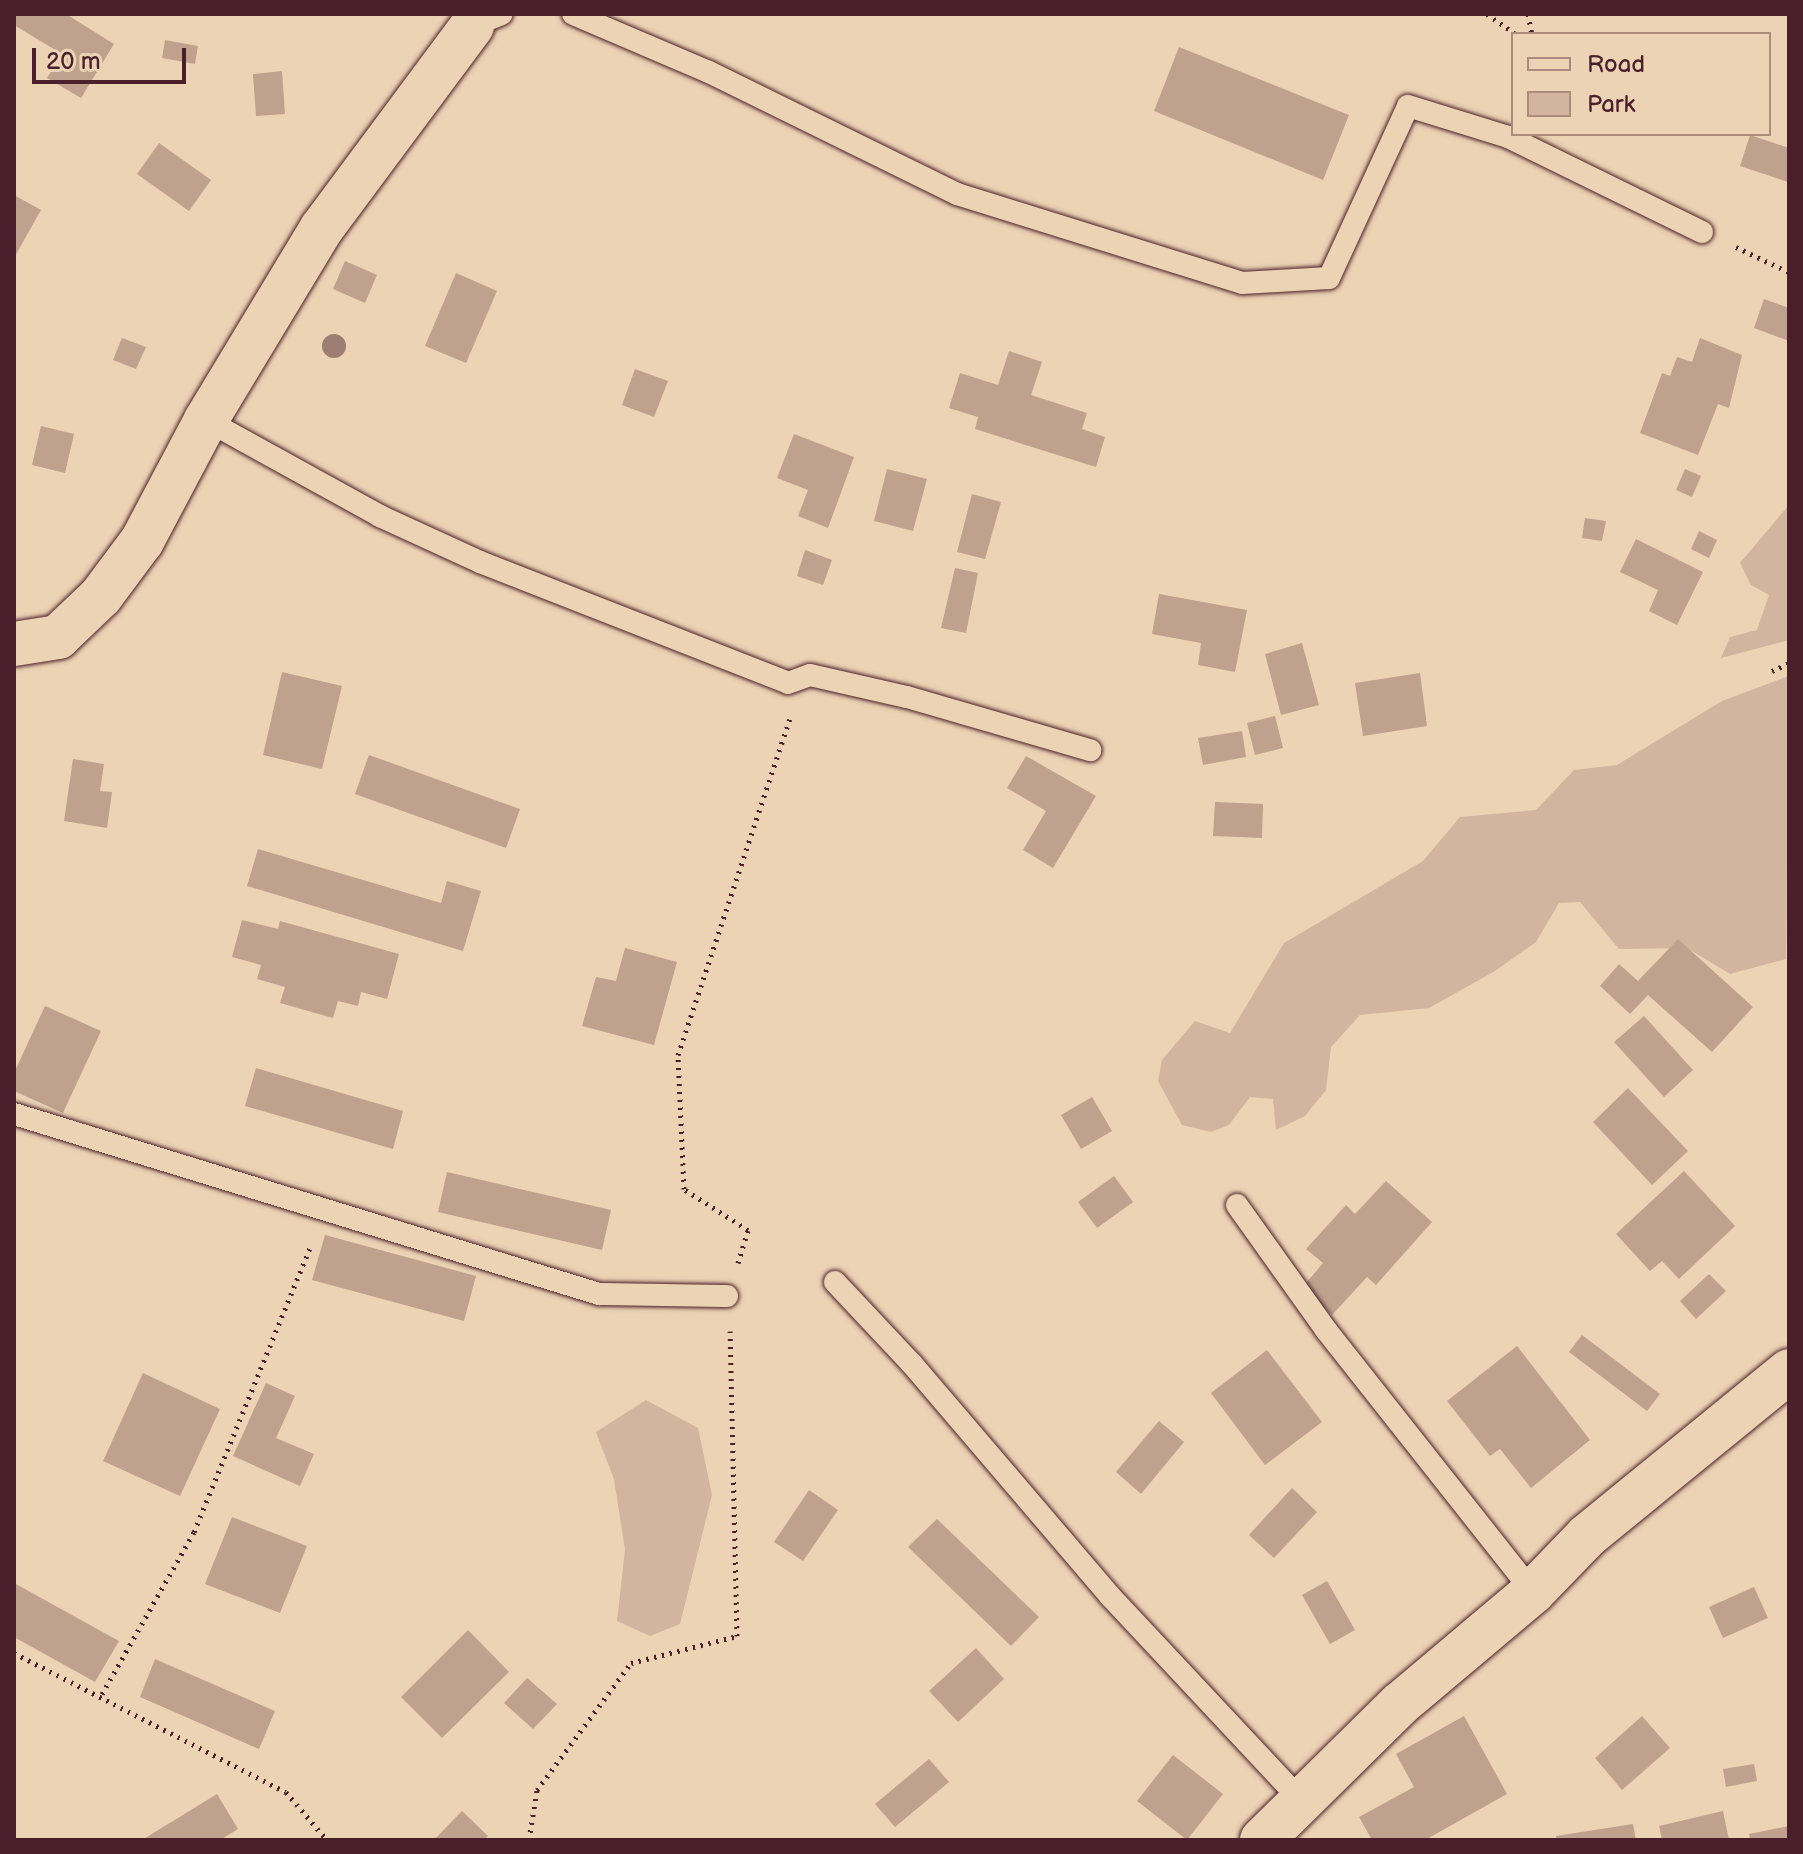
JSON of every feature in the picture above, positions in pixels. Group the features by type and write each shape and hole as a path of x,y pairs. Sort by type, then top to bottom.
{"street":[{"path":"14,644 58,637 101,596 142,541 206,420 322,228 487,20"},
{"path":"1262,1840 1400,1704 1533,1592 1587,1536 1789,1371"}],"lane":[{"path":"573,14 709,72 957,194 1242,283 1329,278 1408,106 1508,137 1702,232"},
{"path":"206,420 380,516 480,562 788,683 810,675 907,697 1090,750"},
{"path":"14,1114 599,1294 727,1296"},
{"path":"1237,1205 1326,1330 1533,1592"},
{"path":"835,1282 933,1387 1110,1596 1303,1802"}],"path":[{"path":"1487,14 1513,32"},
{"path":"1702,232 1789,272"},
{"path":"1772,671 1789,663"},
{"path":"102,1694 194,1532 325,1210"},
{"path":"14,1653 102,1694 131,1716 286,1792 327,1840"}],"green space":[{"path":"1789,505 1789,640 1721,658 1730,637 1757,630 1769,595 1751,585 1740,563"},
{"path":"1789,676 1786,959 1730,974 1687,948 1619,949 1580,902 1559,903 1536,942 1495,971 1429,1008 1360,1015 1331,1047 1326,1090 1305,1116 1276,1130 1273,1099 1250,1097 1229,1125 1211,1132 1182,1125 1158,1081 1162,1060 1195,1021 1230,1033 1284,943 1423,861 1460,817 1536,810 1574,770 1617,765 1722,701"},
{"path":"646,1400 698,1428 712,1495 680,1624 650,1636 617,1621 625,1550 614,1479 596,1432"}],"building":[{"path":"14,14 66,14 114,44 81,98 47,78 62,54 14,25"},
{"path":"165,40 198,46 195,64 162,58"},
{"path":"1179,47 1349,115 1323,180 1154,111"},
{"path":"282,71 285,114 256,116 253,74"},
{"path":"1750,136 1789,148 1788,182 1740,166"},
{"path":"159,143 211,180 189,211 137,174"},
{"path":"14,195 41,210 14,258"},
{"path":"345,261 377,275 365,303 333,289"},
{"path":"456,273 497,291 466,363 425,346"},
{"path":"1764,299 1789,308 1789,341 1754,328"},
{"path":"122,338 146,347 136,369 113,360"},
{"path":"1700,338 1742,355 1729,408 1718,404 1698,455 1640,433 1662,373 1670,376 1677,357 1692,362"},
{"path":"1009,351 1042,362 1031,395 1087,413 1082,429 1105,437 1096,467 975,429 978,417 949,408 960,373 998,385"},
{"path":"635,369 668,381 654,417 622,405"},
{"path":"41,426 74,434 65,473 32,465"},
{"path":"794,434 854,457 828,528 798,516 808,490 777,478"},
{"path":"887,469 927,479 913,531 874,521"},
{"path":"1685,469 1701,476 1692,497 1676,490"},
{"path":"972,494 1001,502 985,559 957,552"},
{"path":"1585,518 1606,521 1602,541 1582,538"},
{"path":"1699,531 1717,540 1709,558 1691,549"},
{"path":"1636,539 1703,572 1677,625 1649,611 1658,590 1620,572"},
{"path":"805,550 832,560 823,585 797,576"},
{"path":"955,568 978,573 966,633 941,628"},
{"path":"1159,594 1247,610 1235,672 1198,665 1201,643 1152,634"},
{"path":"1302,643 1319,705 1281,715 1265,654"},
{"path":"282,672 342,686 322,769 263,755"},
{"path":"1420,673 1427,726 1363,736 1355,683"},
{"path":"1275,716 1283,748 1255,755 1247,723"},
{"path":"1242,731 1246,757 1203,765 1198,738"},
{"path":"369,755 520,809 506,848 355,794"},
{"path":"1026,756 1096,796 1053,868 1023,850 1046,811 1007,788"},
{"path":"73,759 104,764 100,791 112,792 107,828 64,821"},
{"path":"1215,802 1263,804 1262,838 1213,836"},
{"path":"258,849 441,903 447,881 481,891 463,951 247,886"},
{"path":"242,920 278,929 280,921 399,954 387,999 361,992 358,1006 338,1001 333,1018 280,1003 285,987 257,979 261,965 232,957"},
{"path":"1678,939 1753,1007 1712,1052 1648,995 1630,1014 1600,986 1619,964 1638,981"},
{"path":"625,948 677,962 654,1045 582,1026 596,977 616,981"},
{"path":"45,1006 101,1031 63,1113 14,1091 14,1073"},
{"path":"1644,1016 1693,1070 1664,1097 1614,1042"},
{"path":"256,1068 403,1111 393,1149 245,1106"},
{"path":"1628,1088 1688,1151 1652,1185 1593,1122"},
{"path":"1092,1097 1112,1131 1081,1149 1061,1115"},
{"path":"1684,1171 1735,1226 1679,1279 1662,1261 1650,1271 1616,1234"},
{"path":"447,1172 611,1210 602,1250 438,1212"},
{"path":"1114,1176 1133,1202 1097,1228 1078,1202"},
{"path":"1386,1181 1432,1222 1376,1285 1367,1277 1332,1315 1302,1288 1323,1263 1306,1249 1346,1205 1355,1214"},
{"path":"325,1235 476,1276 464,1321 312,1280"},
{"path":"1709,1274 1726,1291 1696,1319 1680,1301"},
{"path":"1582,1335 1660,1394 1647,1411 1569,1352"},
{"path":"1517,1346 1590,1440 1531,1488 1500,1449 1490,1456 1447,1401"},
{"path":"1267,1350 1322,1422 1265,1465 1211,1393"},
{"path":"143,1373 220,1409 180,1496 103,1461"},
{"path":"266,1383 295,1396 276,1438 314,1454 300,1486 233,1456"},
{"path":"1159,1421 1184,1442 1141,1494 1116,1472"},
{"path":"1292,1488 1317,1512 1274,1558 1249,1535"},
{"path":"809,1490 838,1510 803,1561 774,1542"},
{"path":"232,1517 307,1546 280,1613 205,1584"},
{"path":"937,1519 1039,1617 1011,1646 908,1547"},
{"path":"1327,1581 1355,1630 1330,1644 1302,1595"},
{"path":"14,1583 119,1641 95,1682 14,1637"},
{"path":"1754,1587 1768,1618 1723,1638 1709,1607"},
{"path":"468,1630 509,1672 442,1738 401,1697"},
{"path":"976,1648 1004,1679 958,1722 929,1691"},
{"path":"155,1659 275,1711 259,1749 140,1697"},
{"path":"527,1678 557,1704 533,1729 504,1703"},
{"path":"1464,1716 1507,1794 1425,1840 1372,1840 1359,1817 1414,1787 1396,1754"},
{"path":"1642,1716 1670,1748 1622,1790 1595,1758"},
{"path":"1173,1755 1223,1794 1187,1840 1137,1801"},
{"path":"929,1759 949,1782 895,1827 875,1804"},
{"path":"1754,1764 1757,1781 1726,1787 1723,1769"},
{"path":"217,1794 238,1829 220,1840 142,1840"},
{"path":"462,1811 488,1836 484,1840 434,1840"},
{"path":"1723,1811 1729,1840 1662,1840 1659,1826"},
{"path":"1633,1824 1636,1840 1556,1840 1556,1836"},
{"path":"1789,1826 1789,1840 1750,1840 1749,1834"}]}
